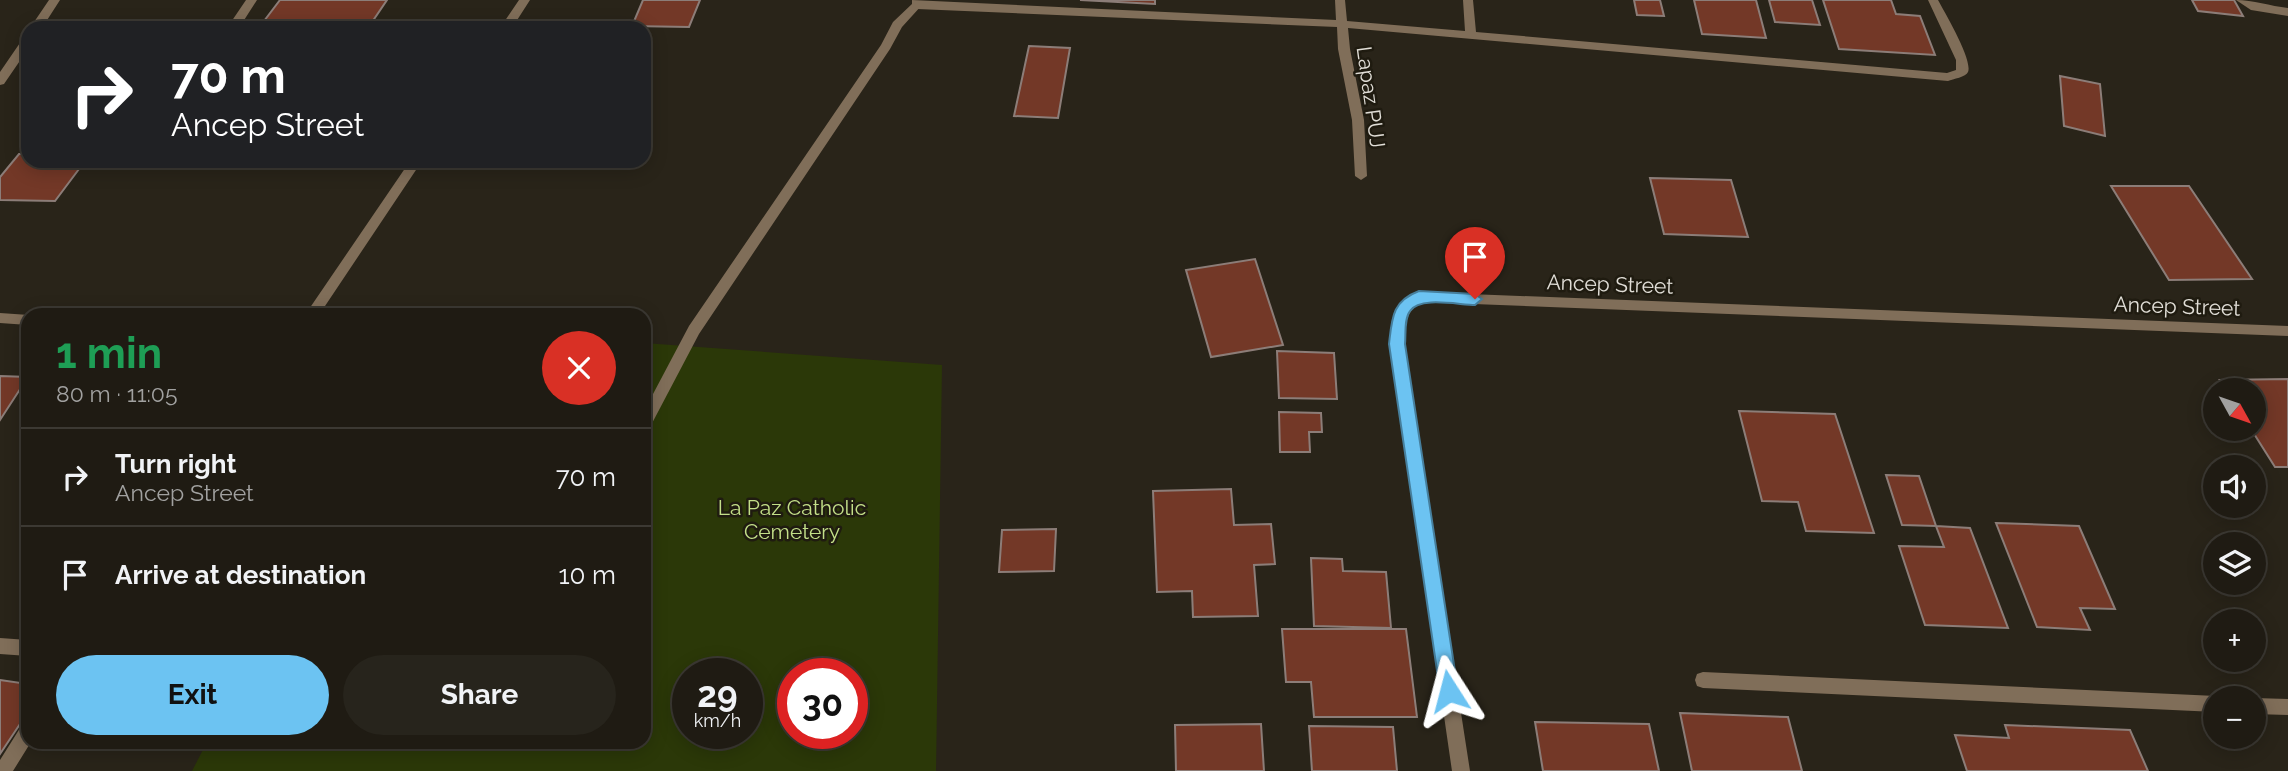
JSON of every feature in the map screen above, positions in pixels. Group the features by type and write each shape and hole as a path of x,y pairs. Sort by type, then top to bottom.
{"street":[{"path":"41,21 55,0"},
{"path":"238,21 251,0"},
{"path":"511,21 525,0"},
{"name":"Lapaz PUJ","path":"1340,0 1341,24 1358,120 1361,176"},
{"path":"1468,0 1471,35"},
{"path":"651,412 694,330 886,46 897,25 917,3 1341,24 1948,77 1962,72 1962,60 1933,0"},
{"path":"2241,0 2255,8 2288,12"},
{"path":"0,81 21,50"},
{"path":"317,308 411,168"},
{"name":"Ancep Street","path":"1461,771 1397,344 1400,312 1407,303 1419,297 2288,331"},
{"path":"0,318 21,320"},
{"path":"0,646 21,648"},
{"path":"1703,680 2203,703"},
{"path":"2266,706 2288,707"},
{"path":"3,771 21,742"}],"green space":[{"name":"La Paz Catholic Cemetery","path":"651,344 942,365 936,771 192,771 203,749 651,749"}],"building":[{"path":"280,0 387,0 373,21 264,21"},
{"path":"643,0 700,0 689,27 651,26 651,21 634,21"},
{"path":"1080,0 1155,0 1155,4"},
{"path":"1634,0 1660,0 1664,16 1637,15"},
{"path":"1694,0 1756,0 1766,38 1702,34"},
{"path":"1769,0 1812,0 1820,25 1775,22"},
{"path":"1823,0 1891,0 1896,14 1920,16 1935,55 1839,49"},
{"path":"2192,0 2234,0 2243,16 2198,11"},
{"path":"1029,46 1070,48 1058,118 1014,116"},
{"path":"2060,76 2100,84 2105,136 2064,126"},
{"path":"19,154 21,168 80,168 55,201 0,200 0,177"},
{"path":"1650,178 1731,180 1748,237 1664,234"},
{"path":"2111,186 2189,186 2252,279 2169,280"},
{"path":"1255,259 1283,345 1211,357 1186,270"},
{"path":"1277,351 1334,353 1337,399 1279,398"},
{"path":"0,376 21,377 21,388 0,420"},
{"path":"2266,379 2288,379 2288,467 2275,467 2259,441 2266,441"},
{"path":"1739,411 1835,414 1874,533 1806,531 1798,502 1762,501"},
{"path":"1279,412 1321,413 1322,432 1309,432 1310,452 1280,452"},
{"path":"1886,475 1919,476 1936,526 1902,525"},
{"path":"1231,489 1234,525 1271,524 1275,564 1254,565 1258,616 1193,617 1192,591 1157,592 1153,491"},
{"path":"1996,523 2079,526 2115,609 2080,608 2090,630 2037,627"},
{"path":"1936,526 1970,528 2008,628 1925,625 1899,546 1944,547"},
{"path":"1056,529 1054,571 999,572 1002,530"},
{"path":"1311,558 1342,559 1343,571 1386,572 1391,628 1314,626"},
{"path":"1282,629 1406,629 1417,717 1314,717 1311,682 1286,682"},
{"path":"0,680 21,683 21,722 0,754"},
{"path":"1680,713 1788,717 1802,771 1692,771"},
{"path":"1535,722 1649,724 1659,771 1543,771"},
{"path":"1261,724 1264,771 1176,771 1175,725"},
{"path":"2005,725 2130,730 2148,771 1967,771 1955,735 2009,738"},
{"path":"1309,726 1393,727 1397,771 1312,771"}],"route":[{"path":"1449,691 1397,344 1400,312 1407,303 1419,297 1475,299"}]}
